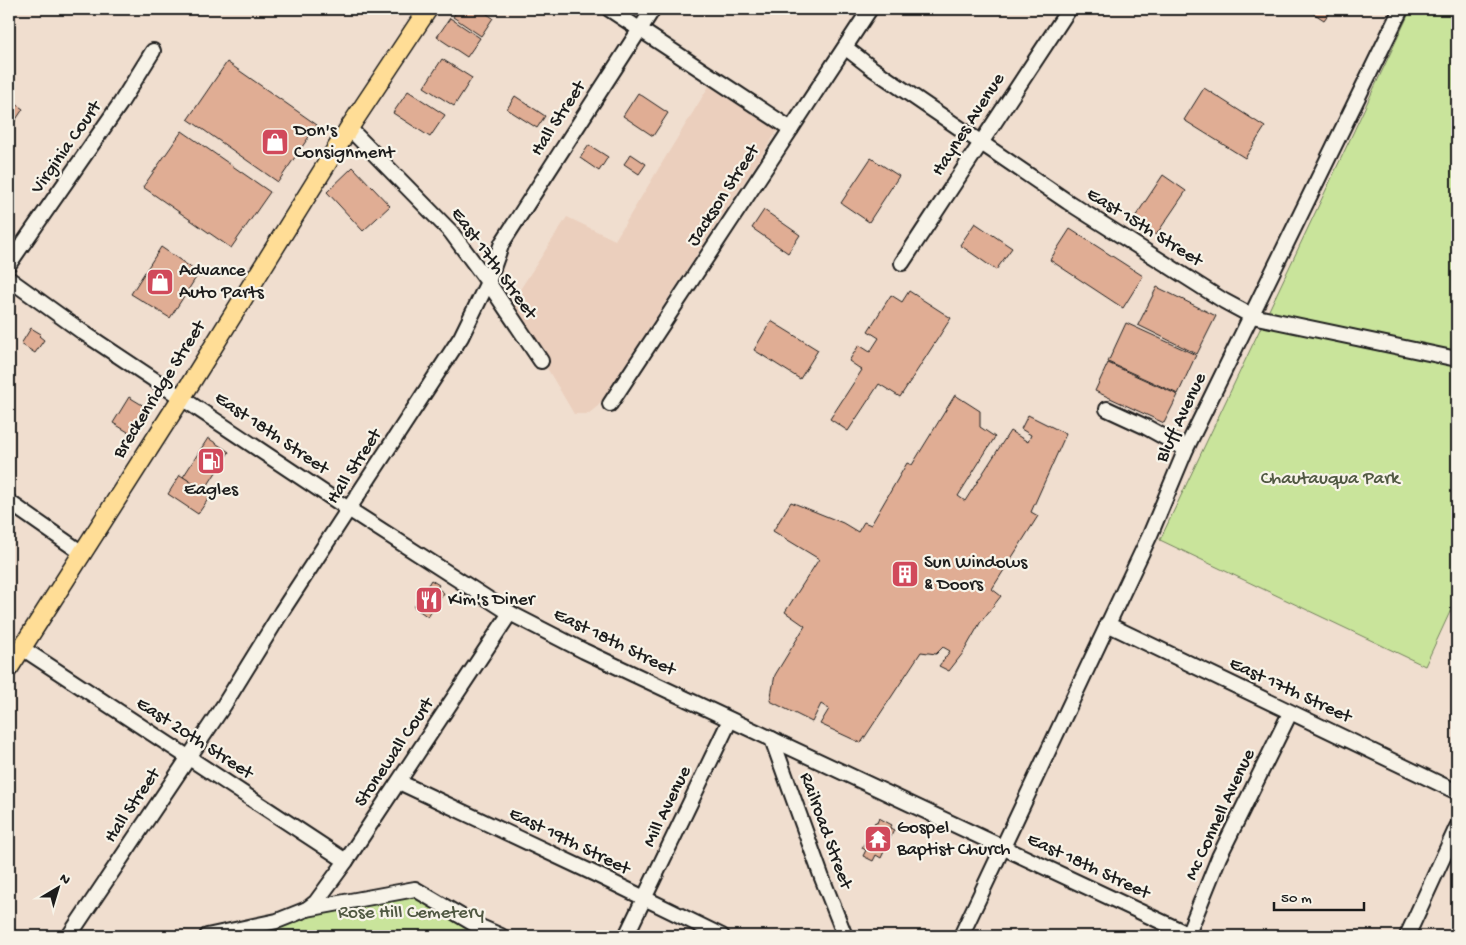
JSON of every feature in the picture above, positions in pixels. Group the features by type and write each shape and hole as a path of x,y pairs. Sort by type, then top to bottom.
{"main road":[{"name":"Breckenridge Street","path":"9,668 182,397 349,128 428,9"}],"street":[{"path":"609,9 790,129"},
{"name":"Hall Street","path":"69,936 189,758 461,337 488,282 502,243 653,9"},
{"name":"Jackson Street","path":"610,404 870,9"},
{"name":"Haynes Avenue","path":"902,263 1068,9"},
{"name":"Bluff Avenue","path":"961,936 1150,535 1186,449 1401,9"},
{"name":"East 15th Street","path":"846,48 872,69 1068,202 1224,301 1252,316 1457,359"},
{"name":"Virginia Court","path":"9,264 120,104 153,51"},
{"name":"East 17th Street","path":"349,128 451,232 488,282 540,361"},
{"name":"East 18th Street","path":"9,281 350,510 510,613 584,651 1190,935"},
{"path":"1107,409 1146,427 1186,449"},
{"path":"9,502 82,553"},
{"name":"Stonewall Court","path":"306,909 316,902 346,861 510,613"},
{"name":"East 17th Street","path":"1108,624 1457,792"},
{"name":"East 20th Street","path":"22,648 346,861"},
{"name":"Mc Connell Avenue","path":"1190,935 1219,857 1290,713"},
{"name":"Mill Avenue","path":"626,936 730,720"},
{"name":"Railroad Street","path":"772,739 845,936"},
{"name":"East 19th Street","path":"398,782 722,936"},
{"path":"1407,936 1457,827"},
{"path":"207,936 277,921 306,909 415,889 476,925 501,936"}],"shaded area":[{"path":"709,86 778,130 598,406 588,414 574,414 510,305 567,217 615,240"}],"green space":[{"name":"Chautauqua Park","path":"1411,9 1457,9 1457,601 1455,601 1425,666 1160,540"},
{"name":"Rose Hill Cemetery","path":"415,889 501,936 207,936"}],"building":[{"path":"458,9 480,9 493,18 481,36 453,17"},
{"path":"1307,9 1332,9 1324,20"},
{"path":"450,18 480,38 467,57 437,37"},
{"path":"442,59 472,78 454,106 424,87"},
{"path":"227,62 317,125 278,182 188,119"},
{"path":"1204,88 1265,127 1245,158 1184,120"},
{"path":"408,91 445,115 430,137 393,113"},
{"path":"638,93 668,113 653,136 623,116"},
{"path":"515,96 545,116 537,128 507,109"},
{"path":"9,99 23,109 9,130"},
{"path":"182,131 270,192 231,248 143,187"},
{"path":"589,145 608,157 599,171 580,158"},
{"path":"631,154 646,164 639,174 624,164"},
{"path":"871,158 899,176 869,222 841,203"},
{"path":"353,167 390,206 363,231 327,192"},
{"path":"1163,175 1186,191 1156,235 1133,220"},
{"path":"764,210 800,235 788,253 752,228"},
{"path":"975,223 1012,248 996,270 960,245"},
{"path":"1070,229 1143,276 1123,308 1050,260"},
{"path":"161,247 199,273 170,318 131,294"},
{"path":"1157,287 1216,316 1197,354 1138,325"},
{"path":"909,291 951,318 900,397 879,384 848,431 830,419 862,370 849,361 859,345 870,352 879,338 868,331 891,295 902,302"},
{"path":"771,321 818,350 800,379 754,350"},
{"path":"1126,323 1196,355 1178,394 1108,362"},
{"path":"31,328 41,334 39,336 44,340 35,353 21,344"},
{"path":"1108,363 1178,395 1164,423 1095,391"},
{"name":"Sun Windows & Doors","path":"955,395 980,411 980,427 995,437 958,496 965,501 1010,431 1028,442 1031,435 1021,429 1028,415 1066,434 1031,512 1038,516 992,589 1001,596 980,623 963,653 949,671 939,666 950,651 943,647 936,654 921,652 861,743 820,724 829,709 821,704 812,722 770,701 775,675 805,626 785,612 819,559 773,531 791,502 843,523 858,532 864,522 871,525 907,463 912,465"},
{"path":"129,397 149,409 133,435 113,423"},
{"path":"208,438 229,452 204,491 183,477"},
{"path":"180,475 211,495 198,514 168,494"},
{"name":"Kim's Diner","path":"431,580 439,585 437,588 444,593 428,617 414,607"},
{"name":"Gospel Baptist Church","path":"879,818 892,825 890,828 894,830 881,858 876,855 873,861 863,856 866,850 862,848 875,822 877,823"}],"place":[{"name":"Don's Consignment","path":"275,142"},
{"name":"Advance Auto Parts","path":"160,282"},
{"name":"Eagles","path":"211,461"},
{"name":"Sun Windows & Doors","path":"905,574"},
{"name":"Kim's Diner","path":"429,600"},
{"name":"Gospel Baptist Church","path":"878,839"}]}
